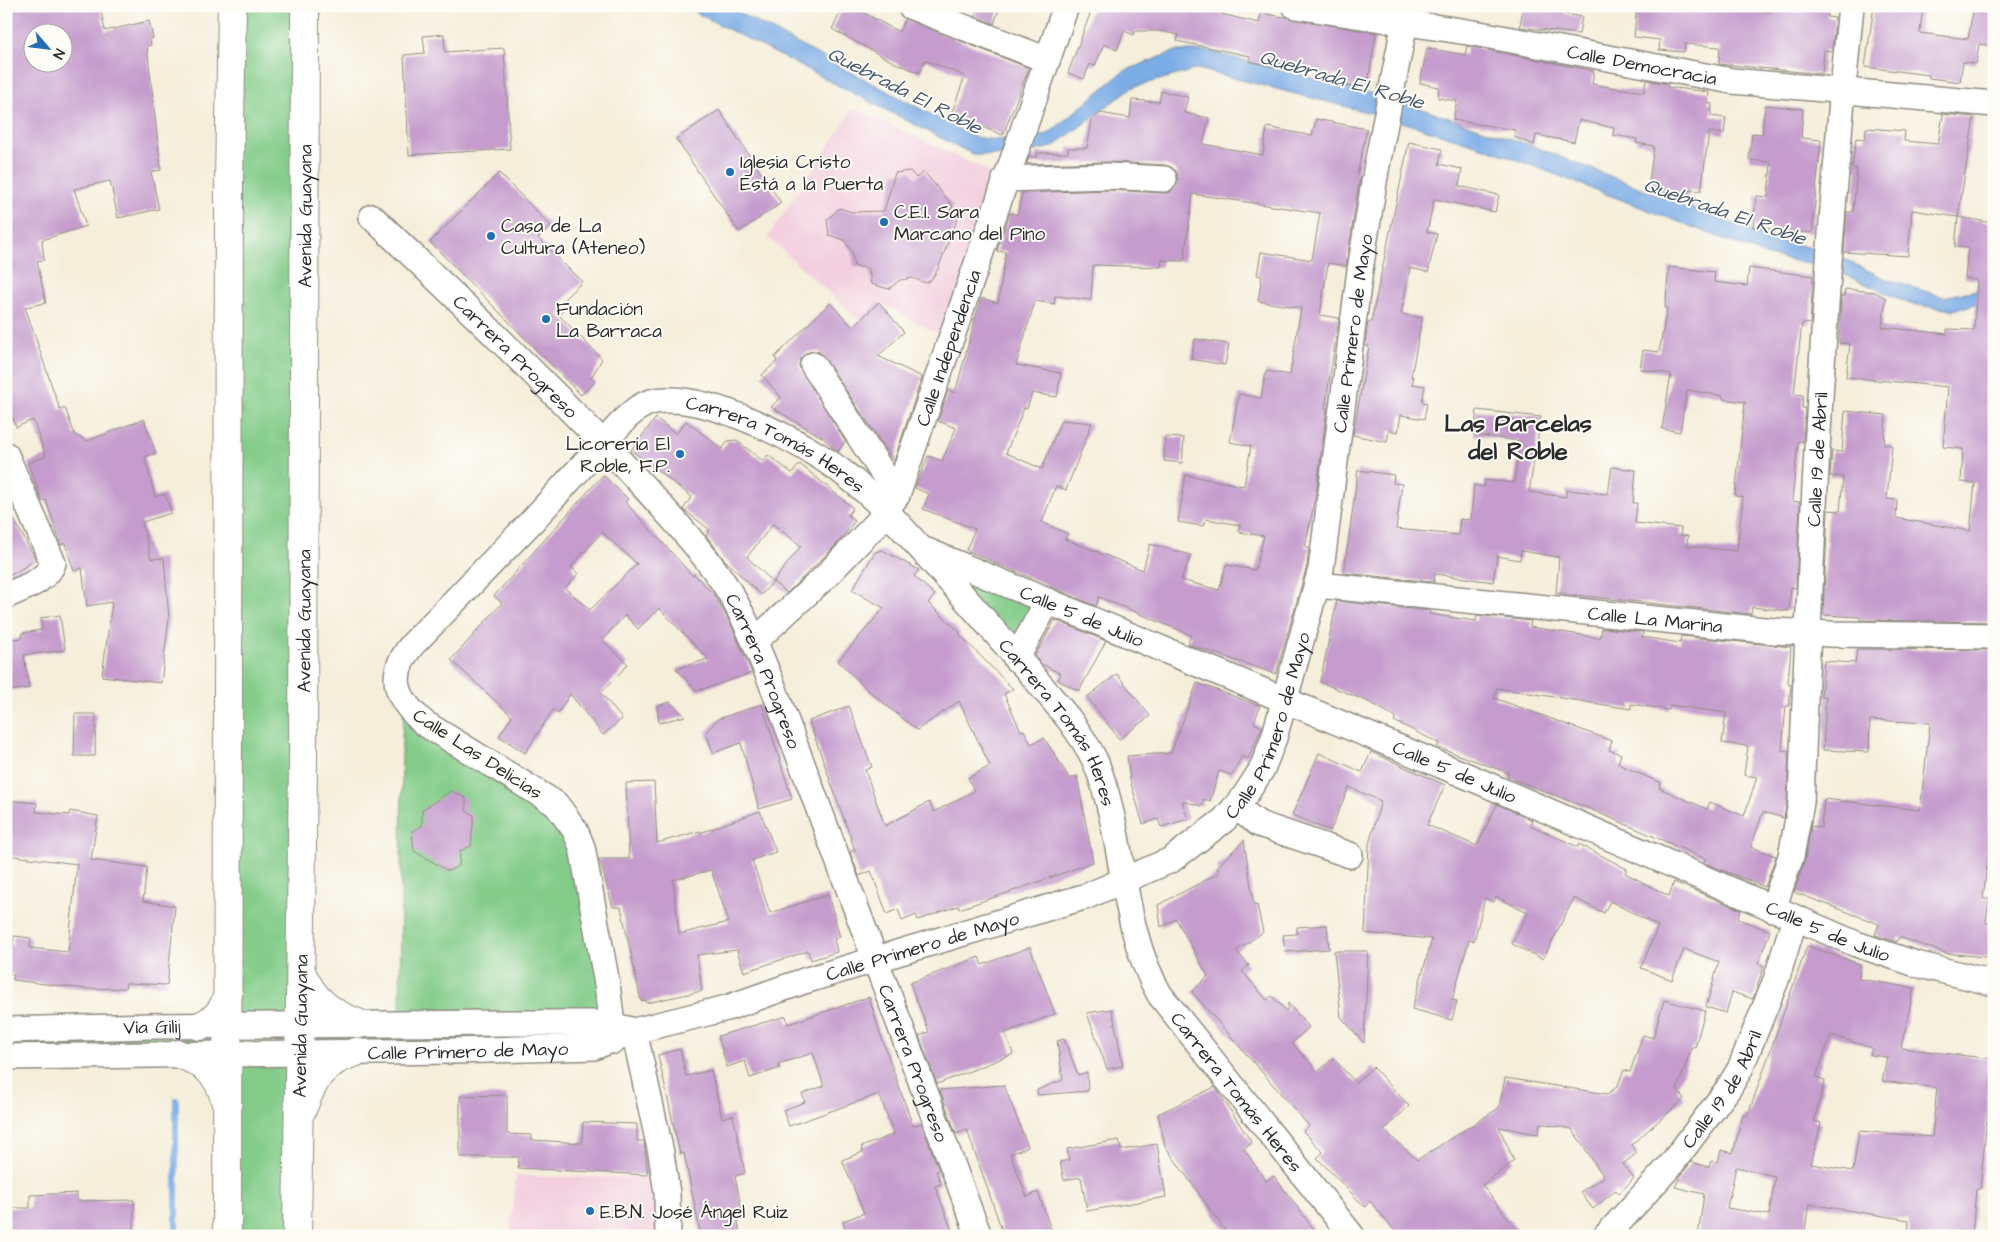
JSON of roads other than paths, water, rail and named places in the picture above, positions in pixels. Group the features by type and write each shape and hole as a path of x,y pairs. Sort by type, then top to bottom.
{"highway":[{"path":"227,1236 229,182 232,6"},
{"name":"Avenida Guayana","path":"296,1236 300,1025 305,6"},
{"path":"300,970 306,984 320,1002 341,1017 360,1024"},
{"path":"200,1026 216,1017 223,1009 228,994"},
{"path":"298,1121 309,1091 319,1075 338,1058 356,1052"},
{"path":"178,1054 196,1061 212,1072 219,1082 228,1110"}],"street":[{"path":"910,6 1047,60"},
{"name":"Calle Independencia","path":"755,641 825,577 891,503 1066,6"},
{"name":"Calle Democracia","path":"1295,6 1406,14 1732,81 1994,104"},
{"name":"Calle 19 de Abril","path":"1773,909 1791,856 1798,825 1829,259 1842,92 1851,6"},
{"name":"Calle Primero de Mayo","path":"299,1053 594,1047 620,1032 727,1008 874,960 1087,896 1171,860 1211,831 1236,807 1262,768 1285,700 1318,585 1360,270 1406,14"},
{"path":"1009,168 1164,179"},
{"name":"Carrera Progreso","path":"372,217 566,403 715,571 741,613 755,641 979,1236"},
{"path":"813,365 891,503"},
{"name":"Carrera Tomás Heres","path":"603,443 626,418 641,406 669,401 700,405 741,417 820,457 891,503 920,548 1068,718 1088,746 1104,788 1136,935 1152,980 1160,995 1352,1236"},
{"name":"Calle Las Delicias","path":"603,443 532,521 412,645 401,659 397,681 399,693 405,704 418,718 556,804 575,830 582,848 620,1032 661,1153 667,1193 668,1236"},
{"path":"6,455 53,563 49,572 42,578 6,596"},
{"name":"Calle 5 de Julio","path":"920,548 1467,776 1795,918 1886,954 1944,972 1994,983"},
{"name":"Calle La Marina","path":"1318,585 1808,633 1994,636"},
{"path":"1016,659 1048,601"},
{"path":"1236,807 1259,824 1350,855"},
{"name":"Calle 19 de Abril","path":"1606,1236 1670,1166 1728,1089 1740,1069 1776,980 1795,918"},
{"name":"Calle Primero de Mayo","path":"300,1025 598,1022 620,1032"},
{"name":"Vía Gilij","path":"6,1030 300,1025"},
{"name":"Vía Gilij","path":"6,1057 299,1053"}],"water":[{"path":"683,6 726,6 974,137 996,140 1048,134 1124,71 1176,51 1208,51 1389,98 1533,146 1769,238 1829,252 1886,279 1944,297 1994,286 1994,299 1954,310 1910,304 1830,268 1768,256 1491,150 1386,117 1198,69 1131,88 1053,147 1014,155 974,155"}],"waterway":[{"path":"176,1100 176,1236"}],"place":[{"name":"Iglesia Cristo Está a la Puerta","path":"730,172"},
{"name":"C.E.I. Sara Marcano del Pino","path":"884,222"},
{"name":"Casa de La Cultura (Ateneo)","path":"491,236"},
{"name":"Fundación La Barraca","path":"546,319"},
{"name":"Licorería El Roble, F.P.","path":"680,454"},
{"name":"E.B.N. José Ángel Ruiz","path":"590,1211"}],"district":[{"name":"Las Parcelas del Roble","path":"1518,437"}],"water label":[{"name":"Quebrada El Roble","path":"1342,79"},
{"name":"Quebrada El Roble","path":"905,90"},
{"name":"Quebrada El Roble","path":"1725,211"}]}
